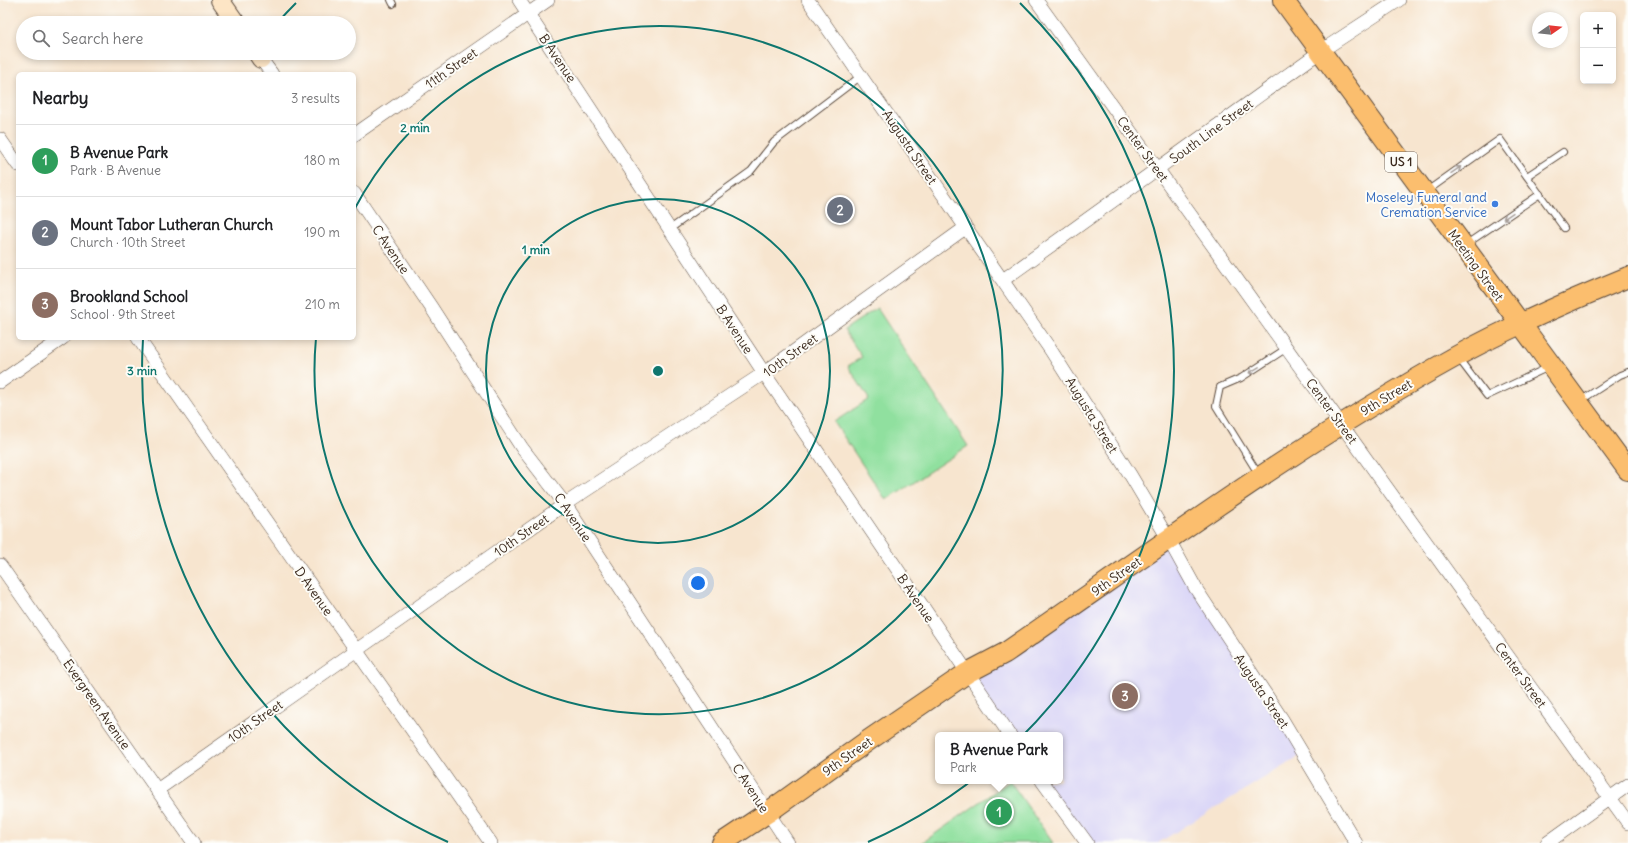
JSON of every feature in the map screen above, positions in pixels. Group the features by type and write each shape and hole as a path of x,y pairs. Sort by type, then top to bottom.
{"main road":[{"name":"Meeting Street","path":"1283,0 1519,324 1628,470"},
{"name":"9th Street","path":"722,843 967,673 1005,653 1261,477 1341,424 1457,356 1519,324 1628,277"}],"street":[{"path":"220,0 231,16"},
{"name":"B Avenue","path":"518,0 764,373 1008,732"},
{"name":"11th Street","path":"356,134 548,0"},
{"name":"Augusta Street","path":"808,0 1050,349 1169,540 1196,589 1282,719 1356,843"},
{"name":"Center Street","path":"1036,0 1628,823"},
{"name":"South Line Street","path":"1003,280 1321,51 1399,0"},
{"path":"262,60 271,72"},
{"path":"0,139 16,162"},
{"name":"C Avenue","path":"356,196 431,307 522,448 565,504 788,843"},
{"name":"10th Street","path":"157,790 565,504 764,373 965,228"},
{"path":"0,382 60,340"},
{"name":"D Avenue","path":"139,340 491,843"},
{"name":"Evergreen Avenue","path":"0,565 194,843"},
{"path":"1044,784 1087,843"},
{"path":"1547,843 1628,785"}],"lane":[{"path":"670,229 751,171 774,142 861,76"},
{"path":"1424,193 1500,139 1564,228"},
{"path":"1527,176 1563,152"},
{"path":"1463,246 1540,194"},
{"path":"1261,477 1216,406 1220,387 1241,378 1286,348"},
{"path":"1457,356 1487,396 1551,366"},
{"path":"1578,403 1620,375 1628,372"}],"shaded area":[{"path":"1169,540 1303,754 1158,843 1087,843 1044,784 1063,784 1063,732 1008,732 967,673"}],"green space":[{"path":"877,308 968,446 886,500 834,422 869,399 848,366 862,357 844,330"},
{"path":"1006,784 1012,784 1053,843 922,843"}],"place":[{"name":"Moseley Funeral and Cremation Service","path":"1495,204"},
{"name":"Mount Tabor Lutheran Church","path":"840,210"},
{"name":"Brookland School","path":"1125,696"},
{"name":"B Avenue Park","path":"999,812"}]}
